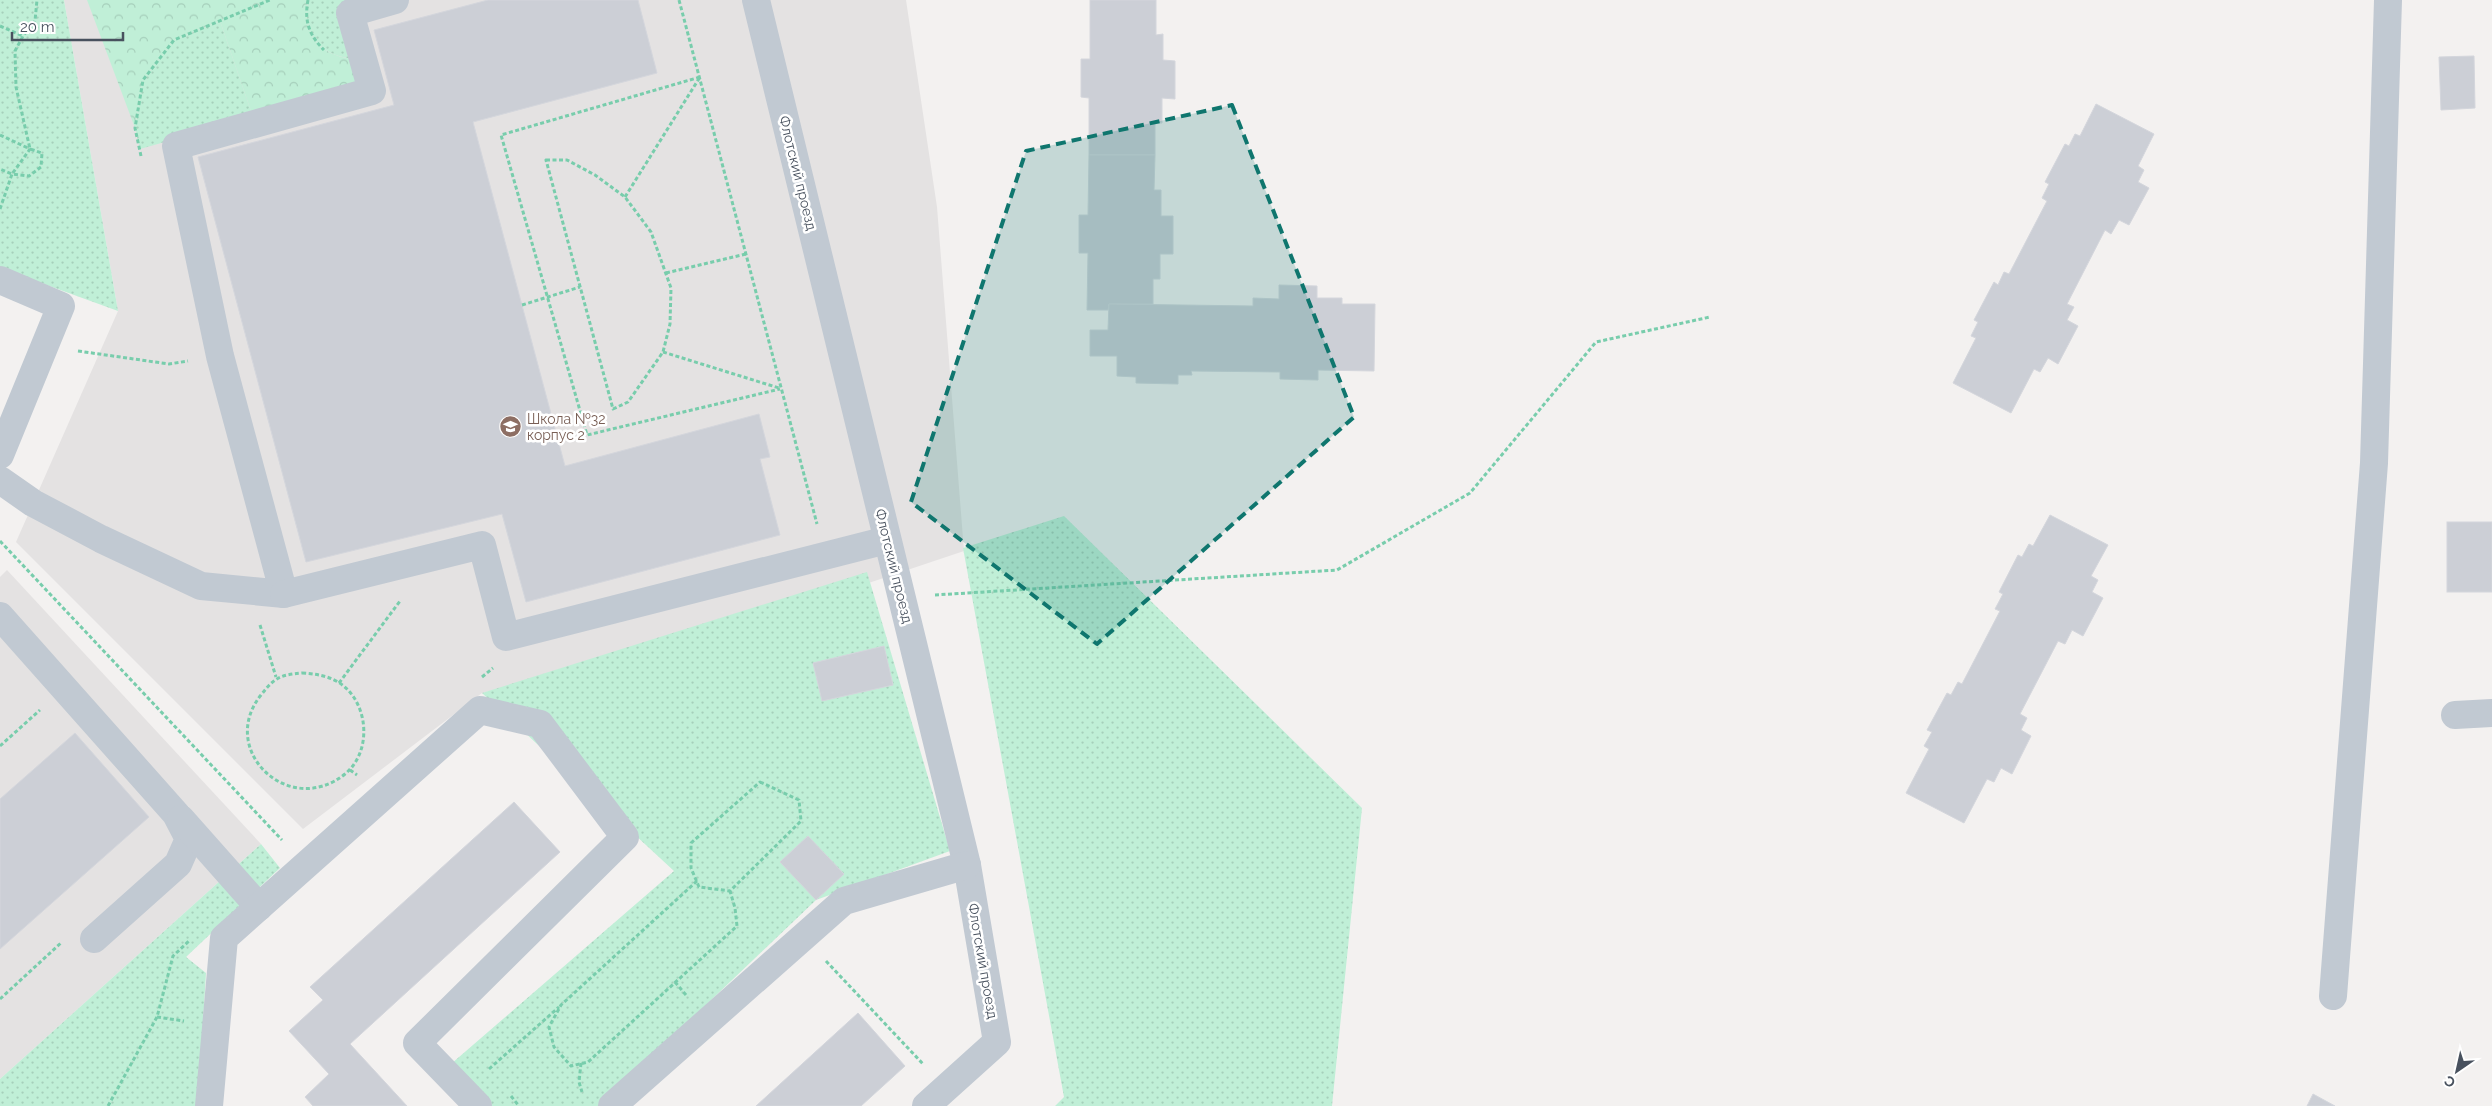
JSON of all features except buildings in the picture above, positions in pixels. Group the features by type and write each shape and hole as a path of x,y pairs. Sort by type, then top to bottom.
{"street":[{"path":"284,594 220,356 176,146 372,91 350,13 395,0"},
{"name":"Флотский проезд","path":"756,0 967,865 997,1042 936,1097"},
{"path":"2333,996 2374,463 2388,0"},
{"path":"0,280 61,306 0,455"},
{"path":"0,480 33,503 101,539 201,586 284,594 482,545 506,637 887,540"},
{"path":"0,616 259,907"},
{"path":"209,1106 224,938 480,710 540,724 625,837 417,1043 478,1106"},
{"path":"2455,714 2492,713"},
{"path":"94,939 178,864 189,839 176,814"},
{"path":"612,1106 844,901 967,865"}],"path":[{"path":"0,209 12,174 30,149 16,88 15,51 23,36 35,21 38,0"},
{"path":"679,0 780,389 818,527"},
{"path":"0,26 23,36"},
{"path":"625,197 700,77"},
{"path":"700,77 502,135 587,435 780,389"},
{"path":"0,135 42,153 41,167 30,176 12,174 0,169"},
{"path":"546,160 567,160 595,175 625,197 651,232 666,273 671,288 670,324 663,352 628,402 613,409 546,160"},
{"path":"666,273 746,254"},
{"path":"522,305 580,287"},
{"path":"902,602 925,596 1338,570 1470,493 1596,342 1710,317"},
{"path":"48,337 77,351 169,364 220,356"},
{"path":"663,352 780,389"},
{"path":"188,361 191,371"},
{"path":"0,541 291,849 316,856"},
{"path":"250,591 276,677"},
{"path":"339,683 400,601"},
{"path":"302,673 321,675 339,683 354,696 362,714 364,734 361,753 350,770 335,782 317,789 297,789 279,784 264,772 253,757 248,739 248,720 255,702 276,677 302,673"},
{"path":"760,782 798,800 801,821 730,891 699,887 691,868 691,843 760,782"},
{"path":"488,1069 696,881"},
{"path":"561,1004 549,1027 554,1047 571,1066 588,1062 737,926 735,908 730,891"},
{"path":"803,937 936,1097"},
{"path":"0,999 65,938 94,939"}],"highlighted area":[{"path":"1232,105 1354,417 1097,644 911,502 1026,151"}],"shaded area":[{"name":"Школа №32 корпус 2","path":"64,0 906,0 937,207 964,551 749,623 482,693 303,829 16,542 118,311"},
{"path":"7,570 261,844 0,1079 0,577"}],"green space":[{"path":"0,0 64,0 118,311 0,268"},
{"path":"87,0 308,0 308,24 316,41 332,53 355,59 363,86 253,117 220,21 174,40 143,80 135,128"},
{"path":"308,0 367,0 355,59 332,53 316,41 308,24"},
{"path":"220,21 253,117 140,149 135,128 143,80 174,40"},
{"path":"1064,516 1362,808 1332,1106 1055,1106 1064,1097 963,548"},
{"path":"867,572 950,851 816,900 600,1106 491,1106 451,1064 674,871 482,693"},
{"path":"261,844 280,868 186,957 206,973 198,1106 0,1106 0,1079"}],"place":[{"name":"Школа №32 корпус 2","path":"511,427"}]}
